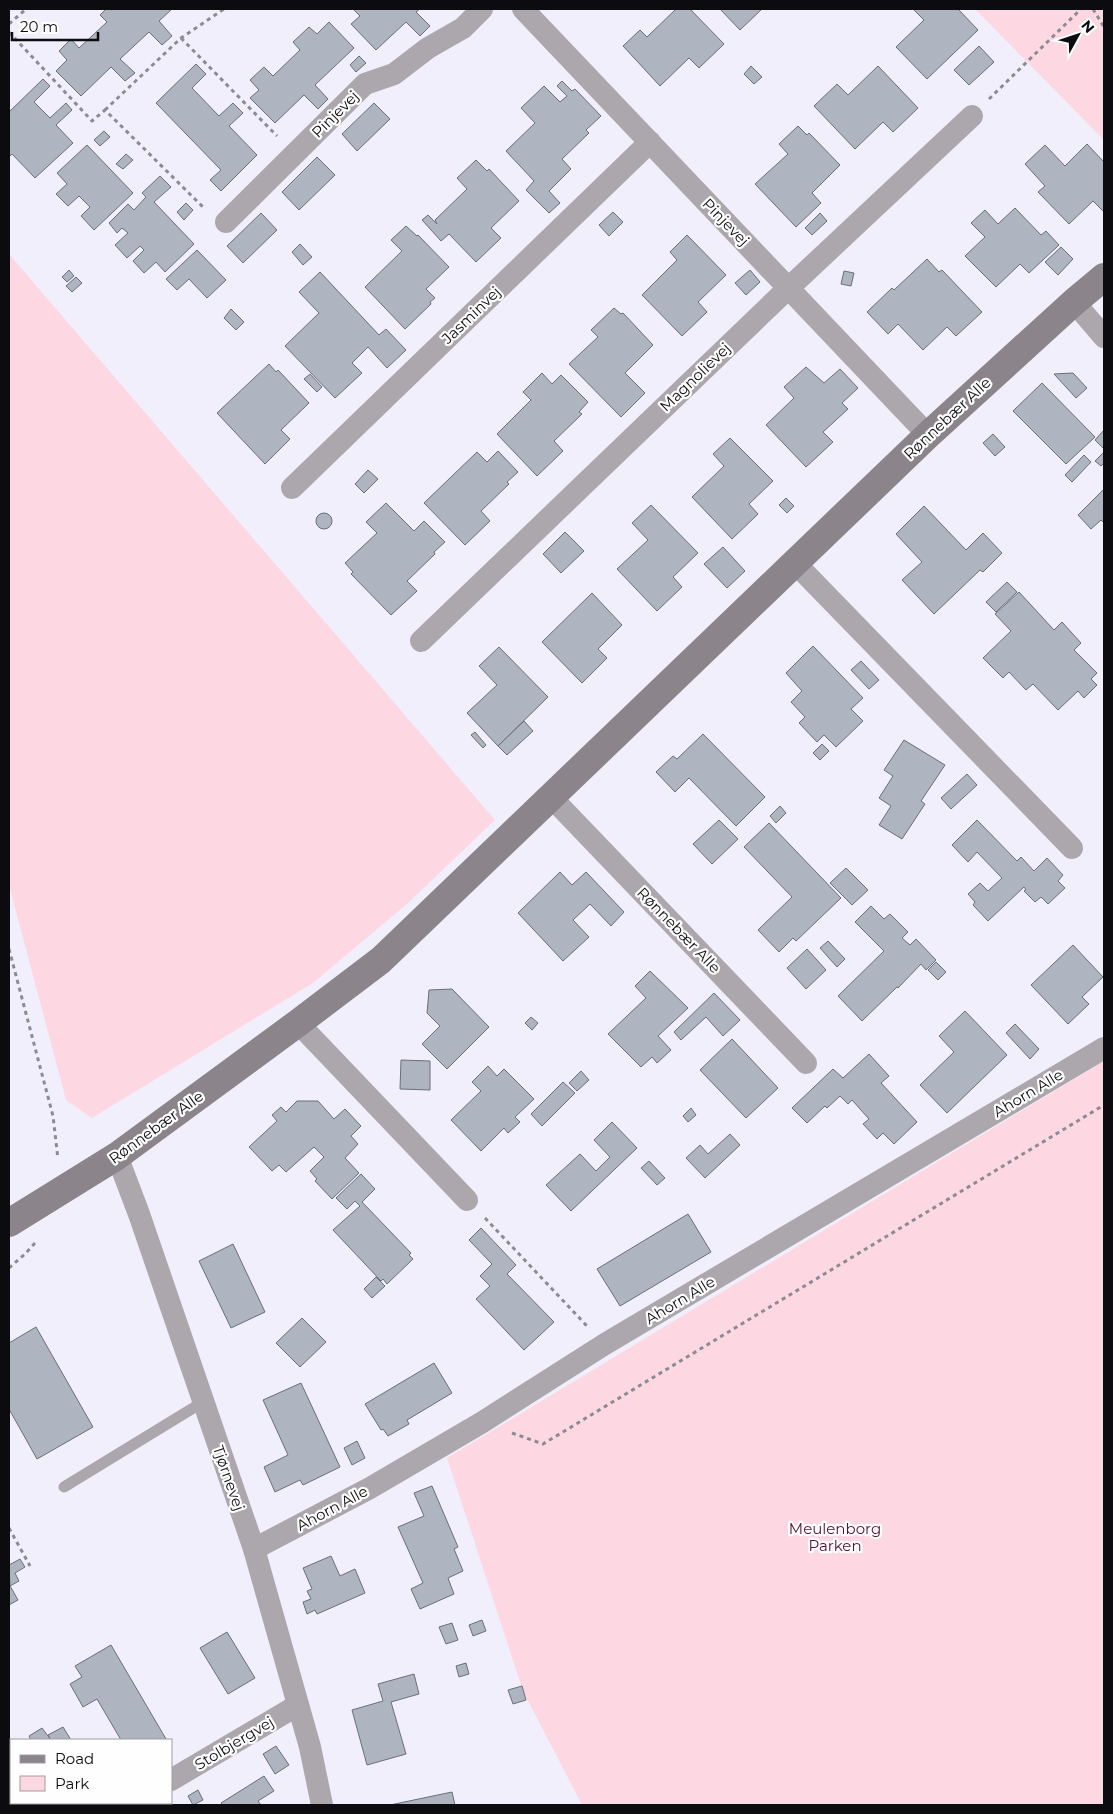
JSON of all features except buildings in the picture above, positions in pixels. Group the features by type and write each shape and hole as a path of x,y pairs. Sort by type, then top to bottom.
{"main road":[{"name":"Rønnebær Alle","path":"9,1223 117,1156 298,1023 380,960 928,435 1104,277"}],"street":[{"name":"Pinjevej","path":"226,222 365,84 394,74 428,48 463,28 482,9"},
{"name":"Pinjevej","path":"524,9 928,435"},
{"name":"Magnolievej","path":"421,641 788,287 972,116"},
{"name":"Jasminvej","path":"292,488 650,142"},
{"path":"1074,302 1104,337"},
{"path":"795,563 1072,848"},
{"name":"Rønnebær Alle","path":"551,796 806,1063"},
{"path":"298,1023 467,1200"},
{"name":"Ahorn Alle","path":"254,1549 370,1488 481,1423 605,1344 1104,1048"},
{"name":"Tjørnevej","path":"117,1156 139,1214 254,1549 310,1748 322,1805"},
{"name":"Stolbjergvej","path":"172,1779 298,1705"}],"lane":[{"path":"64,1487 203,1402"}],"path":[{"path":"9,24 26,9"},
{"path":"9,32 92,121 181,38 224,9"},
{"path":"972,116 1081,9"},
{"path":"1093,9 1104,27"},
{"path":"181,38 295,154"},
{"path":"105,110 217,220 226,222"},
{"path":"9,949 53,1116 58,1160"},
{"path":"481,1423 543,1444 1104,1105"},
{"path":"467,1200 605,1344"},
{"path":"9,1528 30,1566"}],"green space":[{"path":"975,9 1104,9 1104,140"},
{"path":"9,254 495,820 407,904 313,983 92,1118 66,1100 9,885"},
{"name":"Meulenborg Parken","path":"1104,1061 1104,1805 582,1805 523,1691 447,1458"}]}
